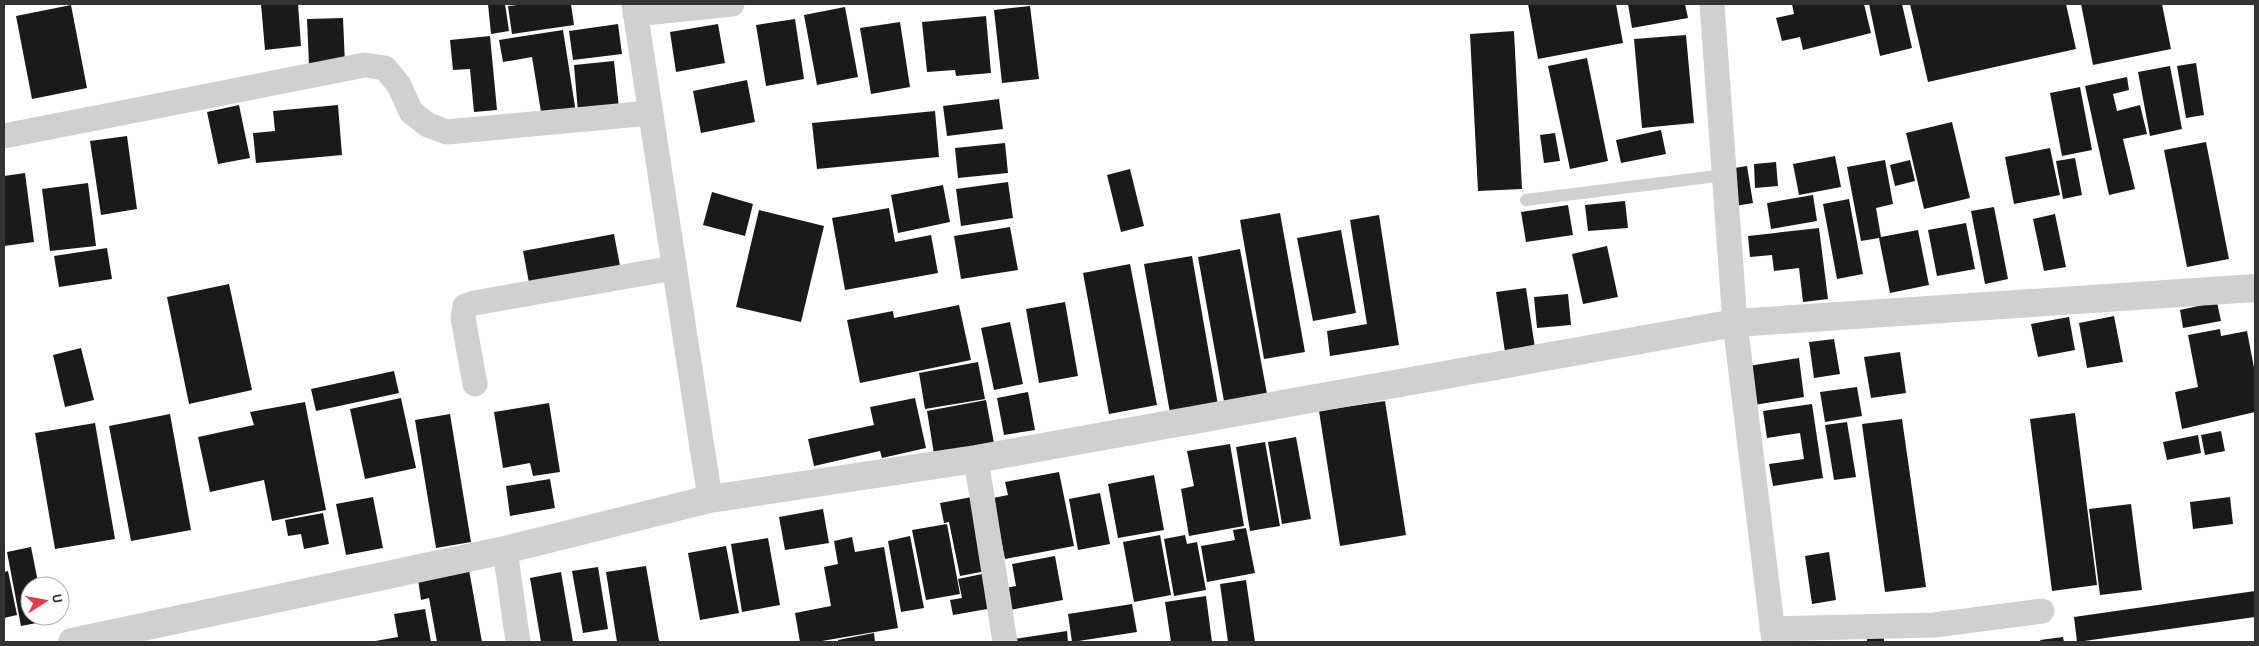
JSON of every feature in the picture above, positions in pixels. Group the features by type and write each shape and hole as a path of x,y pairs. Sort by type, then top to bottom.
{"street":[{"path":"710,499 634,9 732,4"},
{"path":"1712,4 1735,323 1773,636 1934,624 2042,610"},
{"path":"4,136 365,65 384,68 399,85 411,112 428,125 447,132 650,113"},
{"path":"475,384 463,318 466,306 474,302 674,268"},
{"path":"72,642 505,550 710,499 976,459 1735,323 2255,288"},
{"path":"976,459 1005,642"},
{"path":"505,550 518,642"}],"lane":[{"path":"1526,200 1725,175"}],"building":[{"path":"261,4 298,4 301,46 265,50"},
{"path":"488,4 505,4 509,31 491,34"},
{"path":"571,4 574,25 512,34 508,6"},
{"path":"1528,4 1616,4 1623,43 1538,59"},
{"path":"1628,4 1685,4 1688,18 1632,28"},
{"path":"1792,4 1864,4 1871,33 1803,50 1800,37 1782,41 1776,18 1794,14"},
{"path":"1869,4 1902,4 1912,48 1880,56"},
{"path":"1910,4 2066,4 2076,49 1928,82"},
{"path":"2081,4 2162,4 2171,49 2093,65"},
{"path":"71,5 87,88 32,99 16,16"},
{"path":"1030,6 1039,79 1002,83 994,10"},
{"path":"845,7 858,77 817,85 804,15"},
{"path":"986,16 991,73 956,76 955,70 927,72 922,22"},
{"path":"343,18 345,64 309,65 307,19"},
{"path":"795,19 804,79 766,86 756,25"},
{"path":"900,22 910,87 871,94 860,28"},
{"path":"618,24 622,54 573,60 569,31"},
{"path":"718,24 725,63 676,72 670,32"},
{"path":"563,30 576,113 542,118 532,57 503,62 499,40"},
{"path":"1514,31 1522,189 1478,191 1470,34"},
{"path":"1686,35 1694,123 1642,128 1634,39"},
{"path":"490,36 497,110 474,112 470,69 453,70 450,40"},
{"path":"1587,58 1608,161 1570,169 1548,66"},
{"path":"614,61 619,108 578,112 574,65"},
{"path":"2196,63 2204,115 2186,118 2177,66"},
{"path":"2170,66 2182,129 2150,136 2138,72"},
{"path":"2127,77 2129,90 2113,94 2117,111 2140,105 2147,134 2123,139 2135,189 2109,195 2085,86"},
{"path":"747,80 755,122 701,133 693,91"},
{"path":"2080,87 2092,150 2062,156 2050,93"},
{"path":"999,99 1003,129 947,136 943,106"},
{"path":"239,105 250,158 218,164 207,112"},
{"path":"338,105 342,155 256,163 253,133 275,131 273,111"},
{"path":"935,111 939,157 817,169 812,123"},
{"path":"1952,122 1970,198 1924,209 1906,133"},
{"path":"1661,130 1666,154 1621,163 1616,140"},
{"path":"1555,133 1560,161 1544,163 1540,135"},
{"path":"127,136 137,209 101,215 90,141"},
{"path":"2206,142 2229,259 2187,267 2164,150"},
{"path":"1005,143 1008,173 958,178 955,148"},
{"path":"2050,148 2060,195 2014,204 2005,157"},
{"path":"1835,156 1841,187 1799,195 1793,164"},
{"path":"2075,158 2082,195 2063,199 2056,161"},
{"path":"1885,160 1893,204 1876,208 1881,237 1918,230 1929,285 1890,293 1879,238 1861,241 1847,167"},
{"path":"1910,160 1915,181 1895,186 1890,165"},
{"path":"1776,162 1778,186 1755,188 1754,164"},
{"path":"1747,166 1753,203 1735,206 1728,169"},
{"path":"1130,169 1144,226 1121,232 1107,175"},
{"path":"25,173 34,242 4,246 4,176"},
{"path":"1008,182 1013,218 961,226 956,189"},
{"path":"88,183 96,246 50,251 42,189"},
{"path":"943,185 950,222 898,233 891,195"},
{"path":"712,192 753,204 745,236 703,225"},
{"path":"1813,195 1817,221 1771,229 1767,203"},
{"path":"1849,199 1863,274 1837,279 1823,204"},
{"path":"1625,201 1628,228 1588,231 1585,205"},
{"path":"1568,205 1573,235 1526,242 1521,212"},
{"path":"1994,207 2008,279 1985,284 1971,211"},
{"path":"889,208 895,242 931,235 938,273 845,290 832,218"},
{"path":"759,210 824,226 801,322 736,307"},
{"path":"1280,213 1305,352 1264,359 1240,220"},
{"path":"2055,214 2066,267 2044,271 2033,219"},
{"path":"1379,215 1399,345 1330,356 1327,331 1367,324 1350,220"},
{"path":"1966,223 1975,269 1937,276 1928,230"},
{"path":"1010,227 1018,270 961,279 954,236"},
{"path":"1819,228 1828,299 1803,302 1799,268 1774,271 1772,255 1750,257 1748,236"},
{"path":"1341,230 1356,313 1313,321 1297,238"},
{"path":"614,234 621,271 530,288 523,251"},
{"path":"1607,246 1618,297 1583,304 1572,254"},
{"path":"107,248 112,279 59,287 54,256"},
{"path":"1240,249 1268,399 1225,407 1198,257"},
{"path":"1192,256 1218,405 1170,413 1144,264"},
{"path":"1130,264 1157,405 1109,414 1083,273"},
{"path":"229,284 252,390 189,404 167,297"},
{"path":"1526,288 1535,348 1505,352 1496,292"},
{"path":"1568,294 1571,325 1537,328 1534,297"},
{"path":"1065,302 1078,376 1039,383 1026,309"},
{"path":"2217,302 2221,321 2183,328 2180,310"},
{"path":"959,305 971,360 860,383 847,320 893,311 894,318"},
{"path":"2114,316 2123,362 2087,368 2079,323"},
{"path":"2069,317 2075,350 2038,357 2031,324"},
{"path":"1010,322 1023,384 994,390 981,328"},
{"path":"2220,329 2221,336 2247,331 2255,373 2255,412 2182,429 2175,392 2198,387 2188,335"},
{"path":"1834,339 1840,374 1814,378 1809,342"},
{"path":"81,348 94,400 65,407 53,355"},
{"path":"1900,352 1906,393 1871,398 1864,357"},
{"path":"1799,358 1804,397 1754,405 1748,366"},
{"path":"978,362 985,399 925,409 919,373"},
{"path":"394,371 399,393 316,411 311,389"},
{"path":"1857,387 1862,416 1825,422 1820,392"},
{"path":"1028,392 1035,430 1004,435 997,398"},
{"path":"401,398 416,468 365,479 350,409"},
{"path":"915,398 926,448 882,458 880,451 814,466 808,439 874,425 870,407"},
{"path":"986,400 994,443 934,454 927,411"},
{"path":"1385,401 1406,535 1340,546 1319,411"},
{"path":"305,402 326,510 272,521 264,480 210,492 198,437 254,425 250,412"},
{"path":"549,403 560,472 533,476 530,463 503,468 494,412"},
{"path":"1812,404 1823,478 1773,486 1769,464 1804,459 1800,433 1767,438 1763,411"},
{"path":"2075,413 2097,585 2052,591 2030,419"},
{"path":"170,414 191,530 131,541 109,426"},
{"path":"450,414 471,542 436,548 415,420"},
{"path":"1902,419 1926,587 1885,592 1862,424"},
{"path":"1847,422 1856,477 1834,480 1825,425"},
{"path":"95,423 115,539 55,549 35,433"},
{"path":"2221,431 2225,451 2205,455 2201,435"},
{"path":"2198,435 2201,453 2167,460 2163,442"},
{"path":"1296,437 1311,519 1282,524 1268,442"},
{"path":"1265,442 1280,526 1250,531 1236,447"},
{"path":"1230,444 1244,526 1189,536 1181,489 1194,486 1187,451"},
{"path":"1059,472 1074,546 1005,559 993,498 1008,495 1005,482"},
{"path":"1154,475 1164,530 1118,538 1108,484"},
{"path":"550,479 555,508 510,516 506,486"},
{"path":"1100,493 1110,544 1078,550 1069,499"},
{"path":"977,496 991,570 960,576 949,522 944,523 940,503"},
{"path":"373,497 383,548 346,555 336,504"},
{"path":"2230,497 2233,524 2193,529 2190,502"},
{"path":"2131,504 2142,590 2100,595 2089,509"},
{"path":"823,509 829,543 785,550 779,517"},
{"path":"323,513 329,544 304,549 301,534 288,536 285,520"},
{"path":"947,524 960,594 926,600 912,530"},
{"path":"1246,528 1255,573 1207,582 1201,546 1235,540 1233,530"},
{"path":"1160,535 1171,595 1134,602 1123,542"},
{"path":"1185,535 1187,544 1197,542 1206,590 1174,596 1164,539"},
{"path":"910,536 924,608 901,612 888,541"},
{"path":"852,537 855,552 884,547 898,628 816,642 800,642 795,613 831,606 824,567 838,564 834,541"},
{"path":"768,538 780,605 742,612 731,544"},
{"path":"726,546 739,613 700,620 688,553"},
{"path":"31,547 37,576 20,576 20,621 7,552"},
{"path":"1829,552 1836,600 1812,604 1805,556"},
{"path":"1055,556 1063,600 1010,610 1006,588 1016,586 1012,564"},
{"path":"646,566 659,641 617,642 606,572"},
{"path":"598,567 608,629 583,633 572,571"},
{"path":"469,570 482,642 437,642 429,598 421,600 418,579"},
{"path":"8,571 17,615 4,618 4,572"},
{"path":"561,572 573,642 541,642 530,578"},
{"path":"987,573 993,608 953,615 950,600 962,598 958,579"},
{"path":"1246,580 1255,642 1228,642 1220,584"},
{"path":"2255,591 2255,617 2077,642 2074,617"},
{"path":"1206,596 1212,642 1171,642 1165,602"},
{"path":"1132,604 1137,632 1072,642 1068,614"},
{"path":"425,609 431,642 370,642 398,637 394,614"},
{"path":"1067,631 1068,642 1015,642 1015,639"},
{"path":"874,633 875,642 838,642 838,640"},
{"path":"1867,637 1884,637 1884,642 1867,642"},
{"path":"2063,637 2064,642 2041,642 2040,640"}]}
